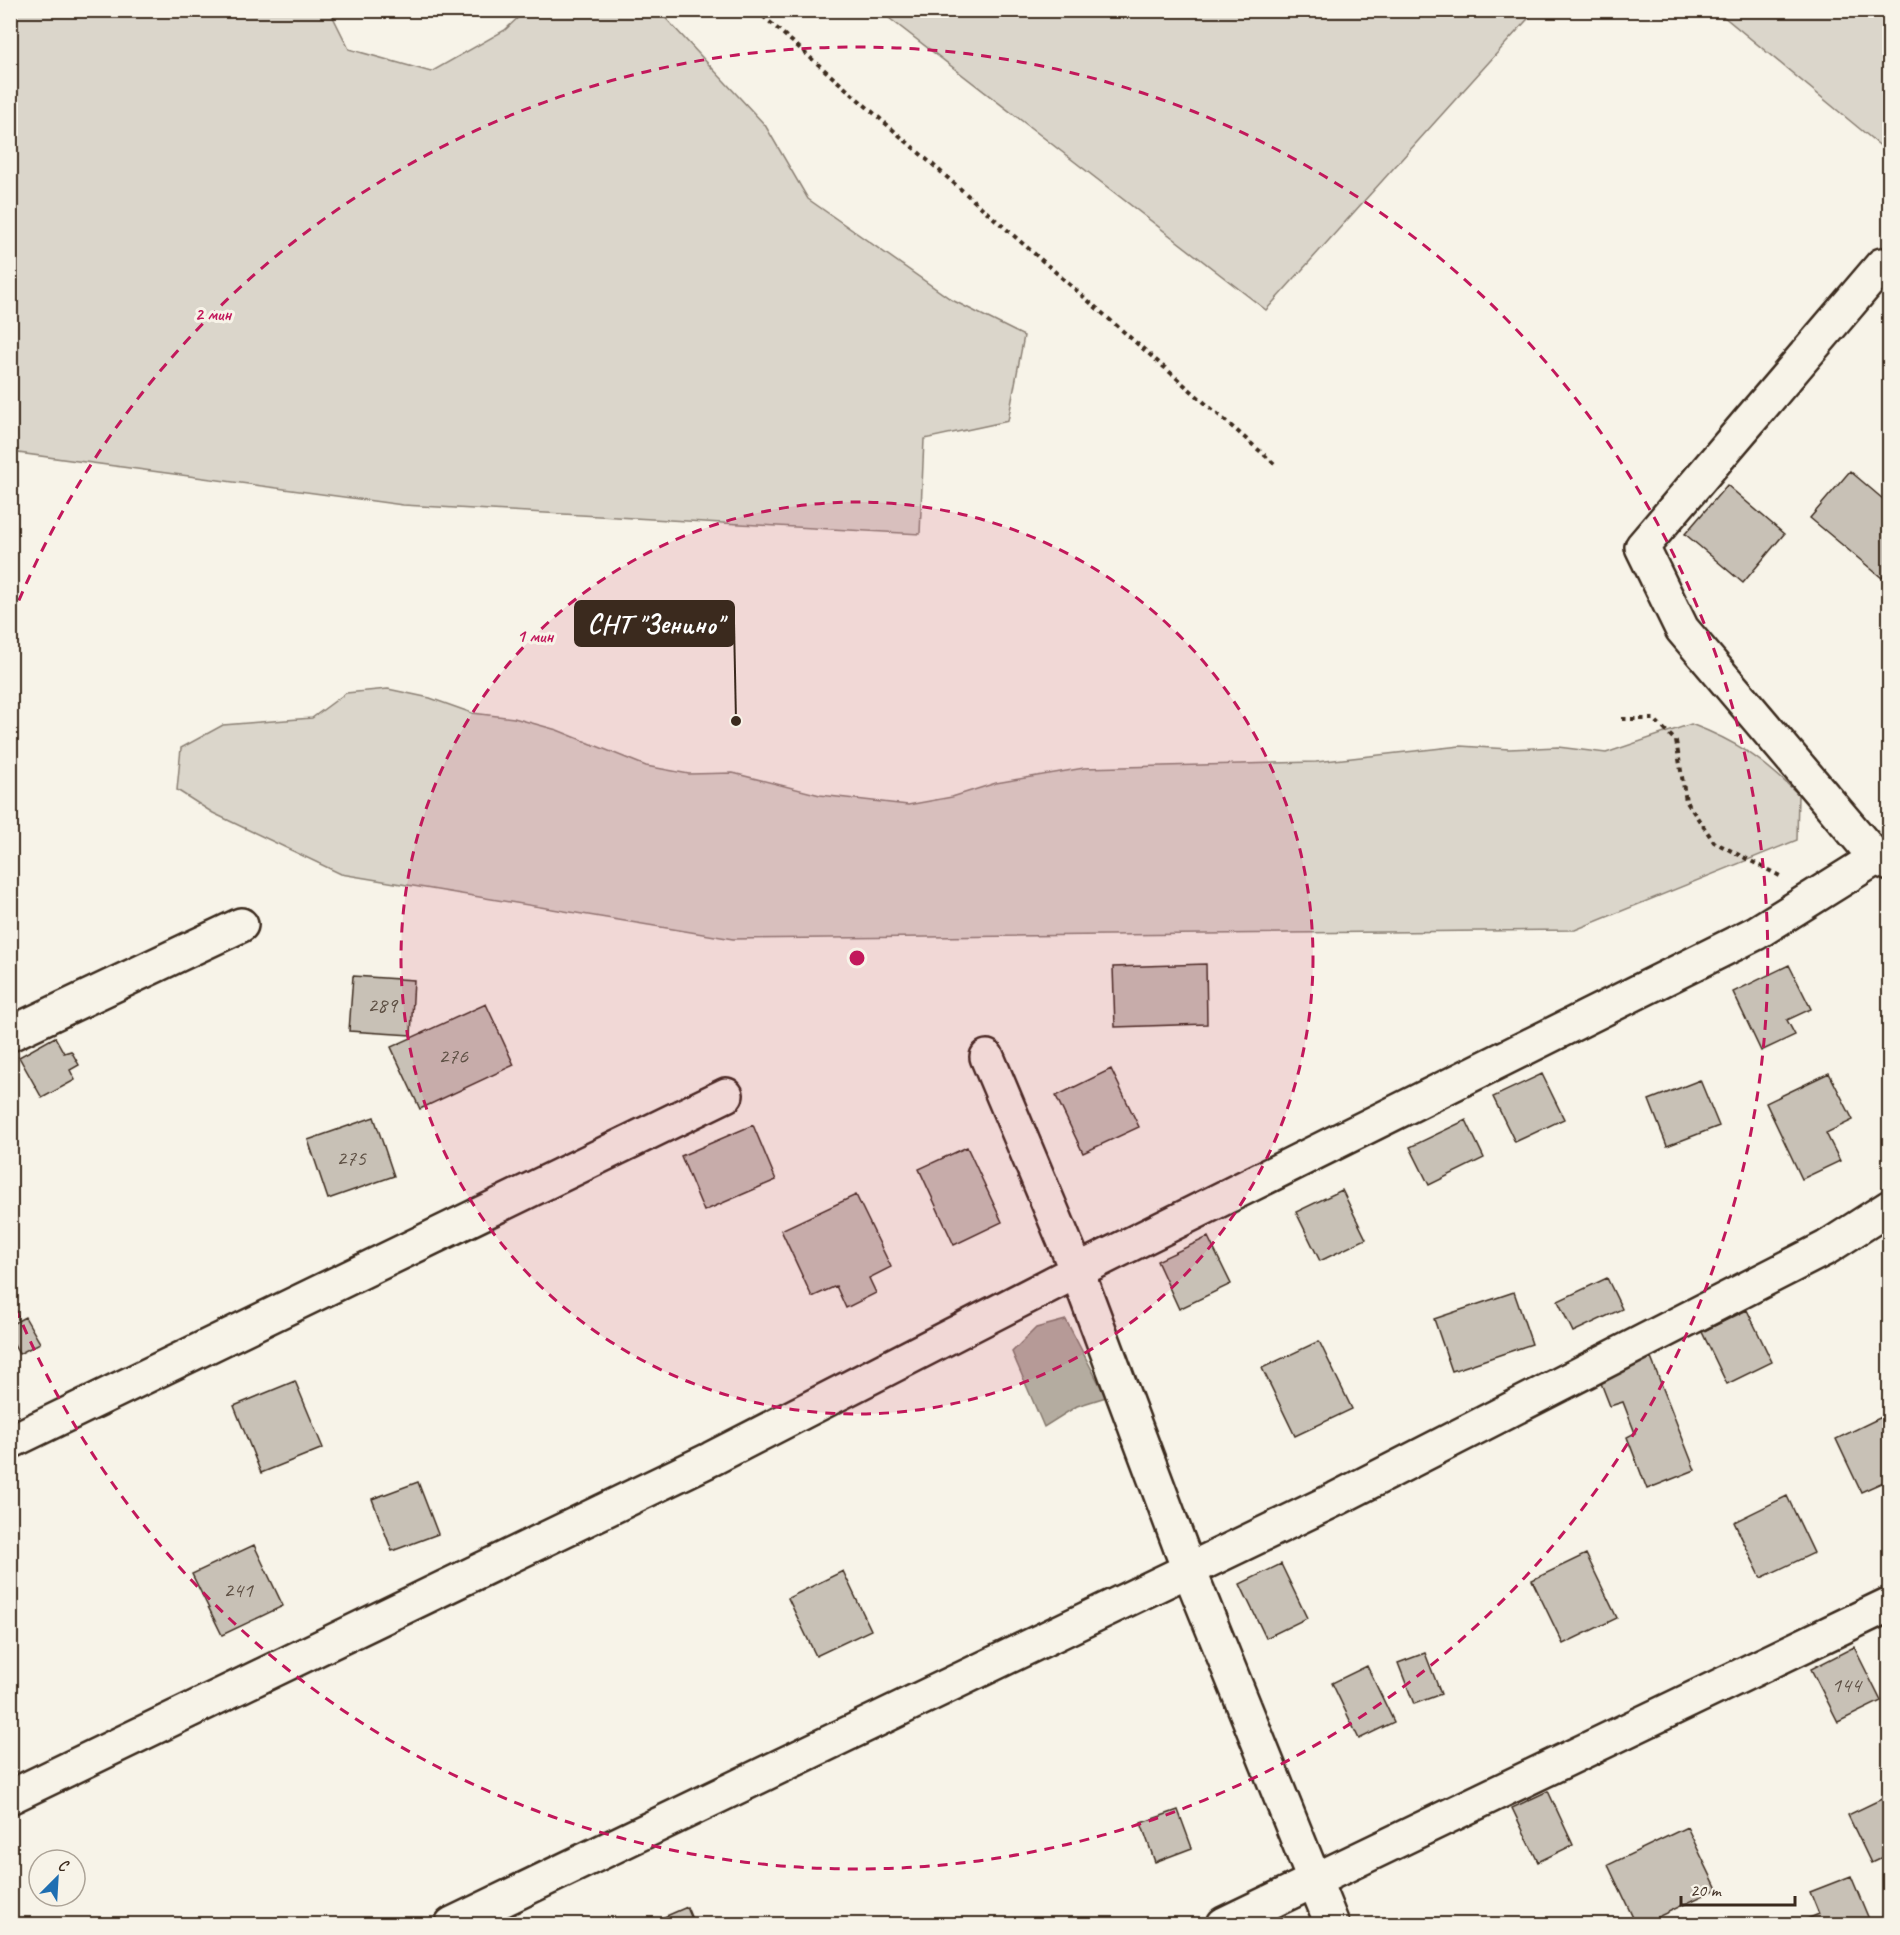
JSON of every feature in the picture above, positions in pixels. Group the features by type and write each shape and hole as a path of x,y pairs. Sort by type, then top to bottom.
{"lane":[{"path":"10,1797 711,1459 1077,1271 1756,933 1814,897 1883,861 1682,629 1642,547 1882,265"},
{"path":"10,1034 242,925"},
{"path":"987,1058 1077,1271 1189,1570 1332,1924"},
{"path":"10,1442 726,1095"},
{"path":"452,1924 1336,1499 1826,1248 1890,1207"},
{"path":"1224,1924 1890,1604"}],"path":[{"path":"756,10 1277,466"},
{"path":"1622,719 1654,719 1676,741 1686,801 1714,842 1814,897"}],"shaded area":[{"path":"11,10 330,11 349,49 431,72 505,30 525,11 659,11 765,125 808,199 952,300 1024,336 1008,421 924,439 920,534 403,505 11,452"},
{"path":"880,11 1535,11 1266,310"},
{"path":"1717,11 1889,11 1889,153"},
{"path":"388,689 430,698 472,713 514,718 557,730 646,766 689,774 733,773 820,795 908,805 952,797 996,783 1084,768 1316,762 1460,746 1509,749 1558,747 1606,753 1691,724 1749,753 1798,794 1797,840 1575,930 733,939 341,874 213,813 177,790 181,748 223,725 312,718 346,693"},
{"path":"1066,1320 1106,1397 1077,1406 1044,1427 1012,1352 1036,1328"}],"building":[{"path":"1850,471 1890,505 1890,569 1882,578 1810,518"},
{"path":"1727,485 1784,534 1743,583 1685,534"},
{"path":"1206,964 1207,1024 1115,1027 1113,967"},
{"path":"1789,965 1811,1009 1787,1020 1795,1035 1761,1051 1733,992"},
{"path":"353,976 414,980 411,1035 349,1031"},
{"path":"486,1004 514,1065 420,1109 391,1047"},
{"path":"55,1037 64,1053 71,1051 79,1065 70,1070 75,1080 42,1098 19,1057"},
{"path":"1111,1069 1139,1127 1083,1153 1056,1096"},
{"path":"1829,1073 1853,1120 1826,1133 1840,1161 1802,1179 1766,1103"},
{"path":"1542,1074 1564,1119 1515,1142 1493,1097"},
{"path":"1700,1080 1719,1126 1667,1146 1649,1100"},
{"path":"374,1117 394,1176 328,1199 308,1140"},
{"path":"1466,1120 1484,1158 1429,1185 1410,1147"},
{"path":"753,1125 776,1180 704,1211 681,1156"},
{"path":"967,1147 1002,1222 954,1245 919,1169"},
{"path":"1342,1190 1366,1239 1320,1261 1296,1212"},
{"path":"856,1195 891,1267 869,1278 876,1293 846,1308 836,1286 812,1297 781,1230"},
{"path":"1208,1237 1231,1284 1179,1309 1157,1261"},
{"path":"1607,1278 1622,1309 1573,1332 1558,1301"},
{"path":"1514,1292 1532,1344 1452,1371 1434,1319"},
{"path":"1747,1310 1772,1362 1727,1384 1702,1332"},
{"path":"25,1317 40,1343 19,1354 10,1338 10,1325"},
{"path":"1319,1341 1352,1409 1295,1436 1262,1368"},
{"path":"1651,1358 1695,1470 1647,1489 1627,1437 1635,1433 1623,1402 1610,1406 1599,1378"},
{"path":"295,1381 323,1448 261,1473 234,1406"},
{"path":"1890,1413 1890,1479 1861,1492 1836,1439"},
{"path":"418,1482 438,1534 392,1551 372,1499"},
{"path":"1787,1496 1814,1553 1761,1578 1734,1522"},
{"path":"254,1545 283,1606 222,1635 192,1574"},
{"path":"1586,1554 1617,1618 1563,1644 1532,1580"},
{"path":"1281,1564 1307,1618 1266,1638 1240,1584"},
{"path":"843,1571 871,1630 816,1656 788,1598"},
{"path":"1854,1647 1881,1701 1838,1722 1811,1669"},
{"path":"1425,1653 1441,1694 1414,1704 1398,1663"},
{"path":"1367,1666 1394,1722 1359,1739 1332,1683"},
{"path":"1548,1791 1573,1845 1538,1862 1512,1808"},
{"path":"1890,1795 1890,1854 1871,1863 1848,1815"},
{"path":"1178,1810 1192,1848 1155,1862 1141,1823"},
{"path":"1687,1827 1717,1889 1643,1924 1636,1924 1608,1865"},
{"path":"1851,1876 1871,1924 1795,1924 1819,1914 1810,1892"},
{"path":"687,1907 694,1924 648,1924"}],"place":[{"name":"СНТ \"Зенино\"","path":"736,721"}]}
